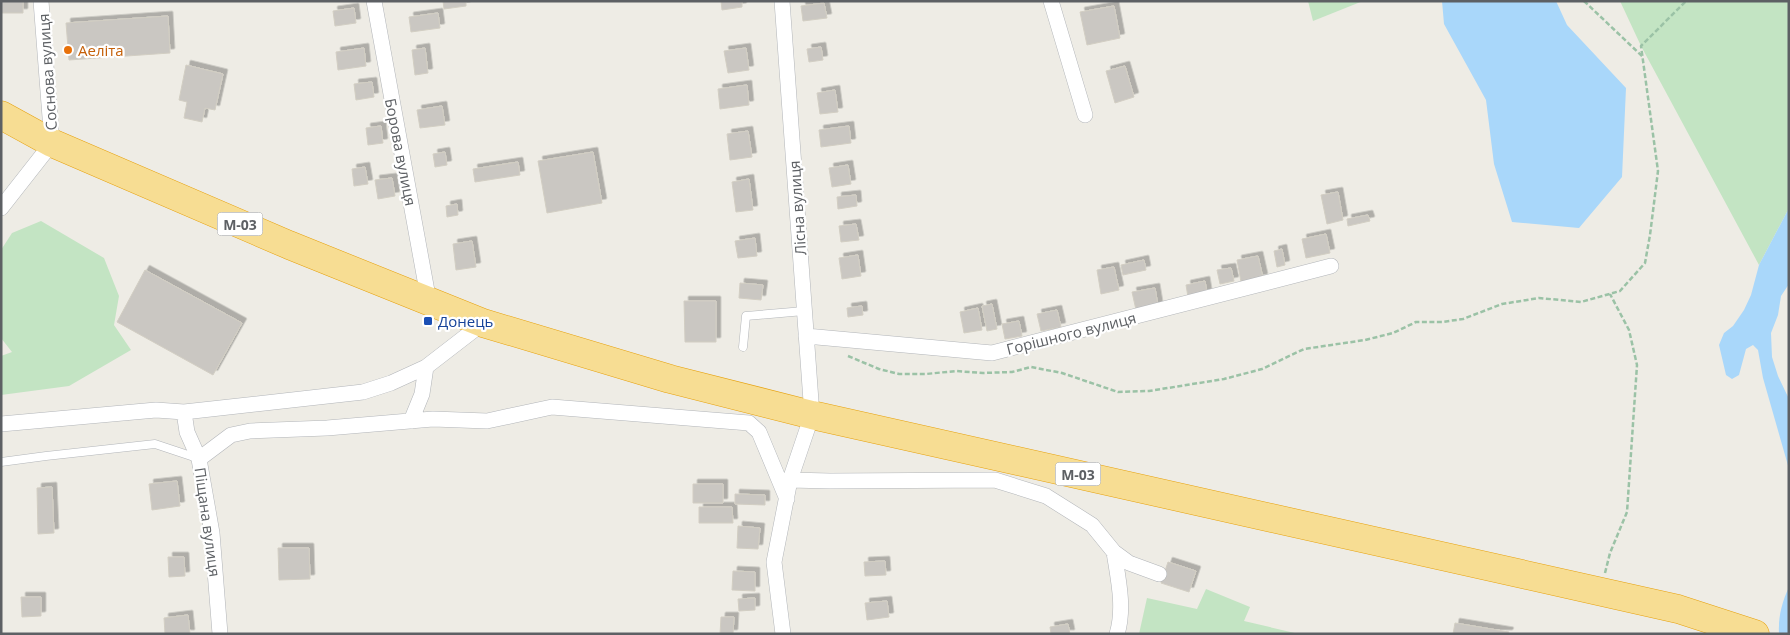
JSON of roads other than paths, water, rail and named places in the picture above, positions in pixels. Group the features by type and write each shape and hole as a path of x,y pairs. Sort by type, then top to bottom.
{"highway":[{"name":"М-03","path":"1,115 52,143 289,245 483,323 670,379 812,415 1678,609 1755,634"}],"street":[{"name":"Соснова вулиця","path":"41,1 52,143"},
{"name":"Борова вулиця","path":"374,1 430,302"},
{"name":"Лісна вулиця","path":"782,1 812,415"},
{"path":"1051,1 1085,115"},
{"path":"1,208 52,143"},
{"name":"Горішного вулиця","path":"806,336 992,353 1331,266"},
{"path":"1,424 156,410 184,412 363,392 391,384 426,367 483,323"},
{"path":"411,421 422,394 426,367"},
{"path":"199,459 230,435 250,431 327,428 433,419 487,421 552,407 749,424 759,432 787,499"},
{"name":"Піщана вулиця","path":"184,412 187,432 199,459 212,533 220,634"},
{"path":"783,634 774,562 790,480 812,415"},
{"path":"790,480 995,480 1046,496 1092,526 1114,552 1129,563 1159,574"},
{"path":"1114,552 1120,587 1120,624 1117,634"}],"lane":[{"path":"743,348 746,316 804,310"},
{"path":"1,462 155,444 199,459"}],"water":[{"path":"1442,1 1556,1 1567,25 1626,88 1622,177 1579,228 1512,222 1494,164 1486,100 1444,24"},
{"path":"1789,208 1789,284 1781,296 1778,315 1771,333 1772,357 1778,376 1789,399 1789,469 1763,378 1758,350 1753,345 1746,349 1739,375 1732,379 1726,375 1719,345 1724,333 1733,326 1744,310 1751,295 1759,265"},
{"path":"1789,587 1789,634 1779,634 1781,610"}],"place":[{"name":"Аеліта","path":"68,50"},
{"name":"Донець","path":"428,321"}]}
